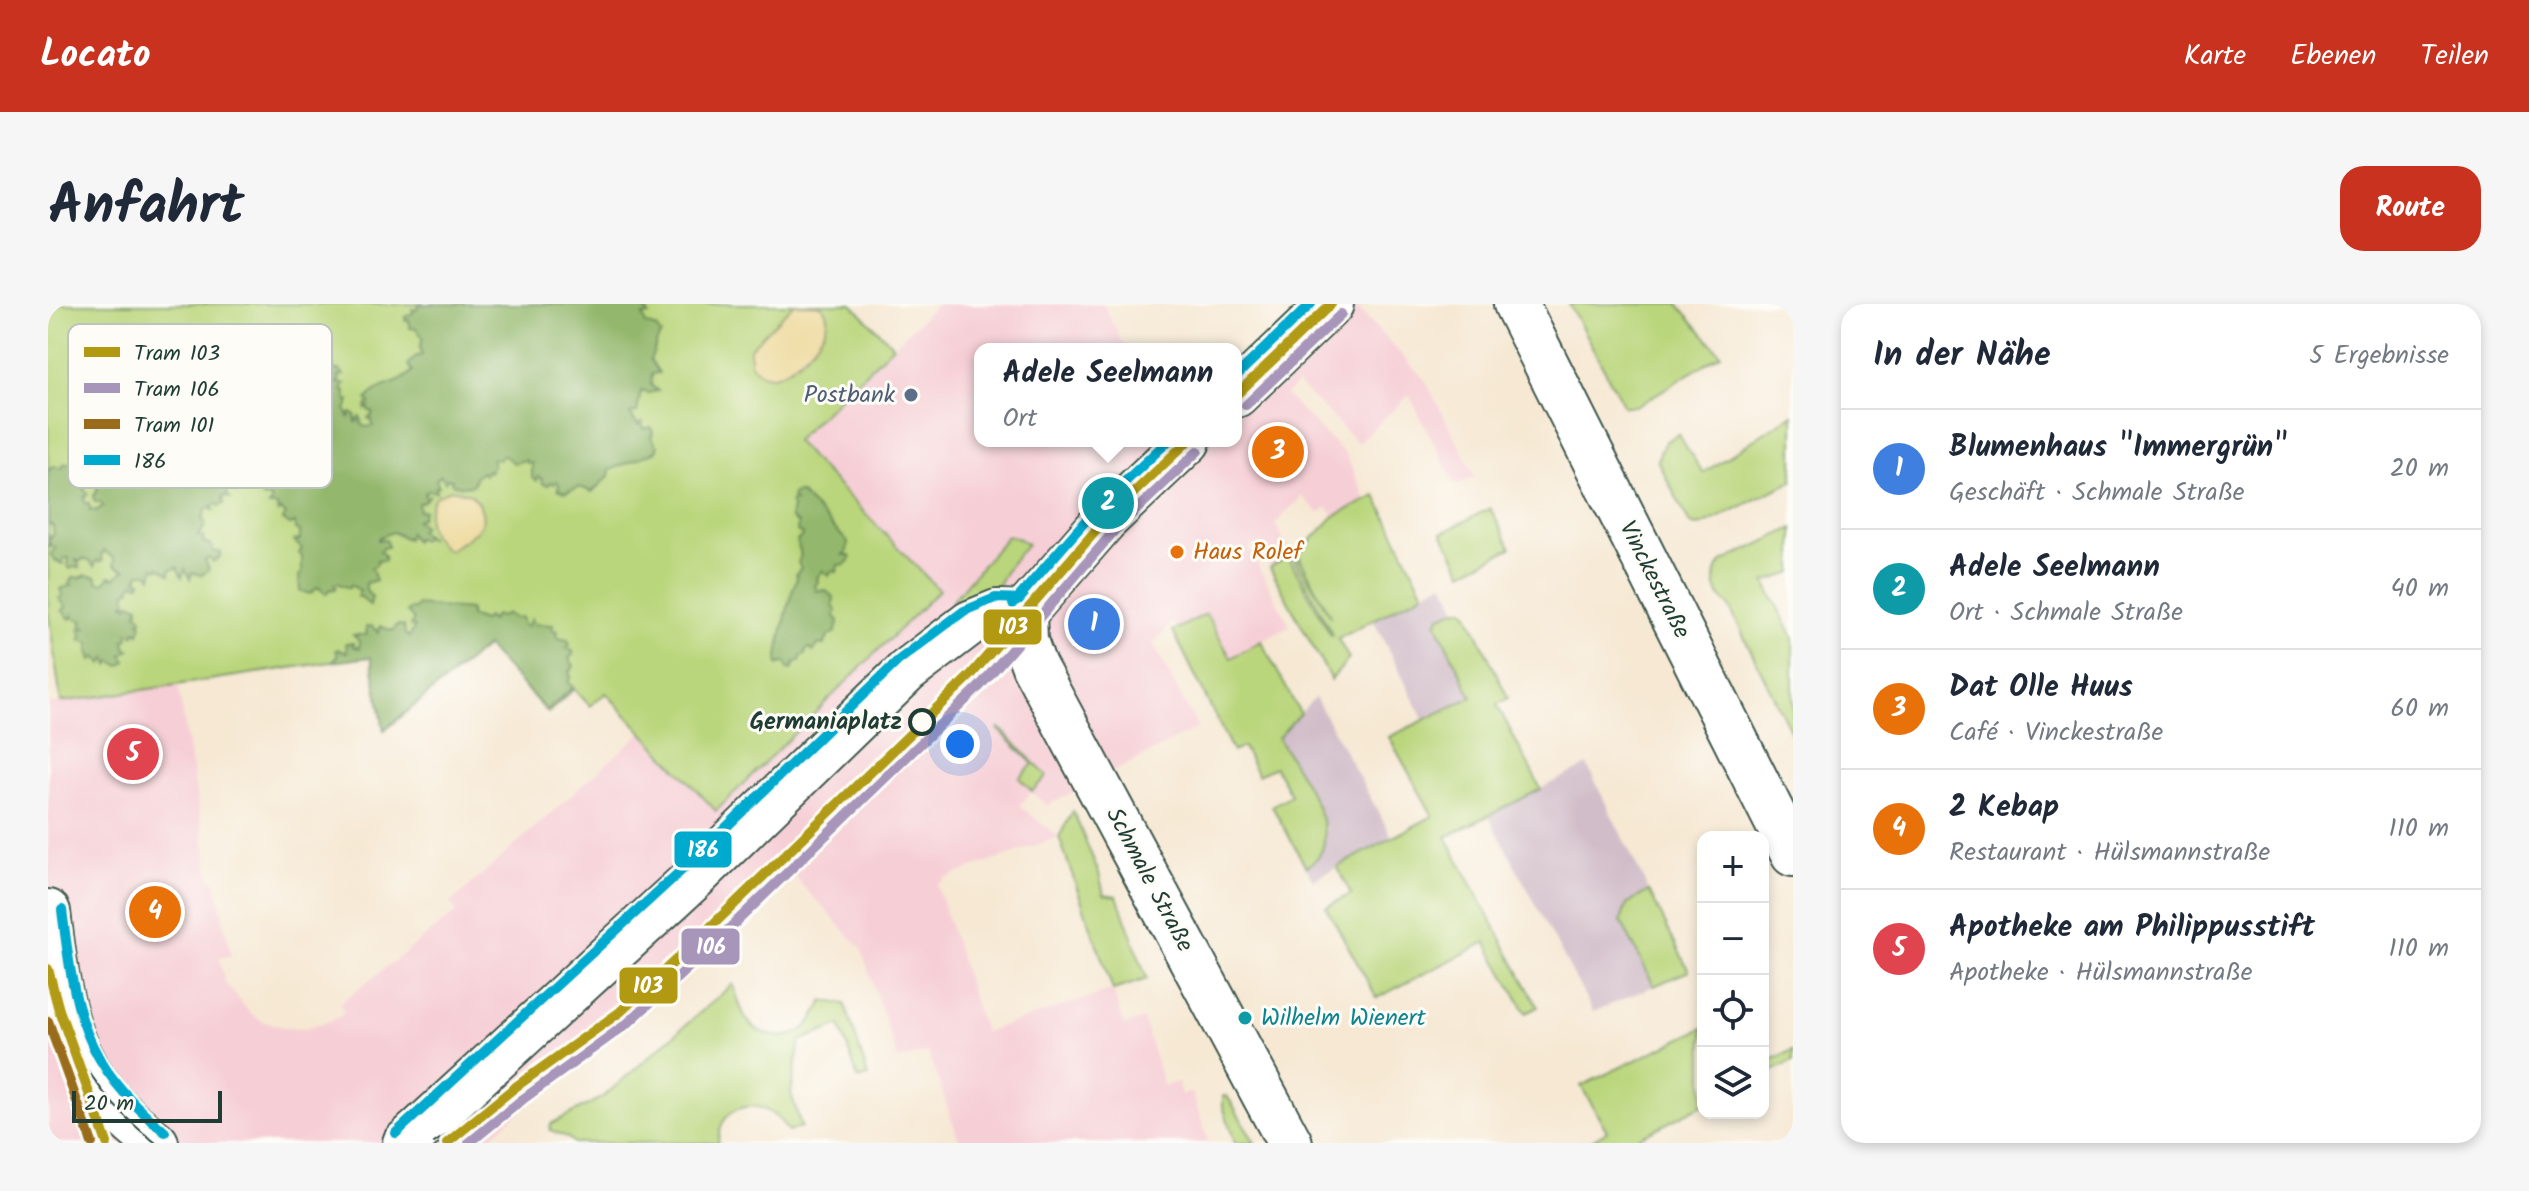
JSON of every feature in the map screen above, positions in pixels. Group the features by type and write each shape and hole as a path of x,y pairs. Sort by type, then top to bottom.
{"street":[{"path":"1242,389 1331,304"},
{"name":"Vinckestraße","path":"1516,304 1793,854"},
{"path":"405,1143 695,877 907,671 970,623 997,612 1024,613 1105,520 1182,447"},
{"name":"Schmale Straße","path":"1024,613 1025,641 1034,666 1290,1143"},
{"path":"48,912 56,975 68,1031 78,1055 105,1097 156,1143"}],"shaded area":[{"path":"937,304 1103,304 1123,343 974,343 974,447 1242,447 1242,389 1331,304 1354,304 1425,380 1475,476 1459,484 1454,482 1409,395 1358,443 1297,383 1286,395 1346,455 1366,500 1334,516 1327,507 1319,513 1302,496 1275,524 1291,554 1270,568 1255,544 1249,548 1290,626 1231,658 1206,614 1177,629 1173,622 1153,644 1198,728 1047,806 1031,792 1019,806 1059,837 945,878 937,886 984,1032 1113,990 1124,1026 1143,1019 1164,1086 1178,1082 1181,1095 1192,1092 1209,1143 960,1143 928,1052 898,1060 861,948 790,872 484,1143 48,1143 48,704 178,685 210,878 215,881 231,955 219,958 225,983 250,1013 264,1022 305,1028 331,1021 345,1013 339,1004 457,912 450,903 642,732 716,810 939,590 795,441"},
{"path":"1444,582 1457,609 1440,616 1438,627 1472,697 1424,719 1373,620"},
{"path":"1315,697 1392,837 1313,880 1306,867 1320,856 1326,828 1278,738"},
{"path":"1587,765 1649,891 1627,905 1621,921 1654,986 1593,1012 1488,815"}],"green space":[{"path":"48,304 852,304 893,346 795,441 939,590 716,811 606,693 590,706 574,689 548,713 487,646 384,731 371,656 61,702 48,611"},
{"path":"419,304 652,304 644,307 649,315 643,316 646,324 656,328 661,335 650,359 659,373 652,374 651,385 658,391 641,391 637,412 630,414 638,425 642,422 644,429 651,427 651,436 658,446 655,452 610,470 609,476 592,492 580,487 565,492 558,489 556,481 554,484 543,484 542,479 538,477 537,481 532,478 532,463 526,460 514,463 503,455 499,460 491,460 490,472 487,470 484,475 482,472 476,475 473,485 461,486 447,478 445,482 441,475 436,479 439,486 435,487 436,492 428,490 424,494 425,497 429,496 418,503 419,511 424,510 421,518 416,520 423,527 419,531 430,539 416,538 414,541 409,533 407,539 393,532 379,537 378,540 386,540 388,547 380,551 385,557 384,561 377,560 371,567 376,580 366,583 366,591 372,597 370,606 357,597 360,591 351,585 349,588 334,584 334,590 330,589 326,594 318,587 310,594 300,591 302,557 299,553 302,549 294,541 300,540 300,531 295,529 295,523 290,525 283,520 286,515 281,510 278,513 277,506 269,506 272,501 269,497 262,498 269,488 332,488 332,360 334,370 340,370 344,375 338,376 340,379 337,383 345,384 342,390 346,392 346,400 350,400 346,410 349,417 351,413 355,415 356,422 360,417 365,427 373,426 368,418 373,411 369,411 369,407 366,409 370,403 367,399 378,389 407,376 413,371 408,365 415,357 422,355 420,347 423,338 416,328 410,328 409,320 405,321 405,317 413,313 412,309 417,310"},
{"path":"1569,304 1678,304 1721,354 1637,406 1624,406"},
{"path":"1793,414 1793,481 1703,525 1690,524 1657,460 1665,442 1678,434 1703,473"},
{"path":"68,463 68,488 84,488 88,494 84,497 85,503 89,503 90,511 103,506 93,497 98,489 228,488 230,498 223,496 224,505 212,506 214,510 207,508 202,519 205,526 198,536 204,537 203,542 211,545 214,552 221,552 213,562 209,558 205,560 209,569 202,575 192,573 190,579 185,569 182,577 177,567 170,570 170,574 154,567 152,577 148,573 140,573 137,579 141,581 140,584 134,583 131,590 126,591 127,603 124,603 128,607 130,603 139,606 137,613 141,616 142,621 139,621 142,625 139,633 135,631 134,635 128,632 128,639 124,640 126,649 130,650 122,655 126,661 120,666 111,661 109,665 106,658 103,664 96,657 92,660 90,643 80,640 83,635 79,630 86,628 81,626 83,621 74,618 73,614 70,619 62,610 66,607 59,598 63,596 60,589 72,585 69,583 74,577 97,577 97,582 104,583 110,576 114,578 125,570 114,565 115,559 104,551 101,556 103,560 97,560 94,567 90,561 82,559 80,562 76,560 80,568 71,569 68,567 69,558 64,558 63,564 54,560 51,554 56,547 50,546 48,535 51,537 54,534 53,526 48,523 48,471 54,466 62,469"},
{"path":"800,493 848,542 843,555 851,558 845,565 838,565 837,572 831,571 829,576 822,571 815,585 817,591 825,590 834,597 833,606 837,611 834,615 839,621 835,633 829,635 824,645 819,644 813,652 810,648 806,650 805,656 801,656 800,662 795,662 792,670 785,662 778,665 778,659 796,574 801,568 797,541 803,535 797,531 798,524 790,518 790,502 795,501 793,494"},
{"path":"1376,496 1424,593 1338,639 1349,659 1331,680 1270,568 1288,556 1333,636 1293,558 1296,557 1331,618 1298,554 1334,516"},
{"path":"1490,508 1511,548 1463,572 1442,533"},
{"path":"1793,528 1793,573 1765,582 1793,638 1793,736 1728,604 1717,590 1715,578 1722,562"},
{"path":"1007,536 1027,544 1010,564 993,593 951,618 952,601"},
{"path":"417,605 470,610 470,616 483,621 487,617 491,621 495,615 500,617 507,614 514,618 521,617 523,625 527,626 531,619 533,624 553,625 552,630 558,631 558,638 568,640 570,645 566,648 573,651 569,658 574,666 568,683 573,687 547,711 486,646 384,730 371,657 333,662 338,656 336,650 347,652 346,643 354,643 353,646 359,648 360,642 353,635 367,635 366,627 372,626 378,633 380,626 393,631 397,625 404,626 405,634 409,637 415,627 410,626 414,620 407,612"},
{"path":"1464,609 1468,614 1508,698 1497,705 1541,789 1446,837 1538,1007 1526,1013 1486,942 1377,998 1326,907 1351,894 1337,867 1433,816 1389,737 1472,697 1436,623 1440,616"},
{"path":"1206,614 1231,658 1261,641 1300,713 1278,738 1307,786 1323,823 1324,840 1319,855 1306,867 1272,806 1291,795 1275,767 1258,775 1243,747 1233,752 1173,631"},
{"path":"1000,728 1047,776 1032,791 1019,778 1033,764"},
{"path":"1073,811 1099,873 1104,894 1117,896 1147,979 1113,990 1059,837"},
{"path":"1649,891 1689,971 1654,986 1621,921 1627,904"},
{"path":"733,984 747,1020 759,1031 774,1036 791,1035 805,1028 823,1001 845,1004 868,1076 858,1079 840,1025 800,1041 791,1093 801,1127 788,1132 780,1120 758,1107 736,1110 727,1117 718,1143 574,1143 550,1130 551,1124 603,1097"},
{"path":"1697,1031 1697,1108 1628,1143 1587,1143 1607,1131 1581,1086"},
{"path":"1793,1050 1793,1061 1769,1073 1769,1061"},
{"path":"1223,1096 1227,1096 1255,1143 1235,1143 1223,1106"}],"sand":[{"path":"794,304 819,305 826,313 827,323 813,347 790,368 771,376 762,374 750,363 750,348"},
{"path":"451,489 471,494 479,505 482,521 473,533 446,550 431,532 428,519 435,497"}],"tram line":[{"name":"103","path":"1242,389 1331,304"},
{"name":"106","path":"1246,405 1341,314"},
{"name":"103","path":"447,1143 514,1088 620,1012 694,943 970,676 1105,520 1182,447"},
{"name":"106","path":"469,1143 523,1099 628,1023 704,953 980,686 1115,530 1198,451"},
{"name":"103","path":"48,969 59,1010 107,1143"},
{"name":"101","path":"48,1021 92,1143"},
{"path":"68,1031 84,1064 104,1093 156,1143"},
{"path":"434,1143 514,1088"}],"transit line":[{"name":"186","path":"1242,370 1311,304"},
{"name":"186","path":"1013,604 1094,511 1162,447"},
{"name":"186","path":"396,1133 685,867 899,660 964,611 995,598 1025,599"},
{"name":"186","path":"62,910 72,978 87,1034 99,1059 116,1083 165,1132"}],"place":[{"name":"Postbank","path":"911,395"},
{"name":"Dat Olle Huus","path":"1278,452"},
{"name":"Adele Seelmann","path":"1108,503"},
{"name":"Haus Rolef","path":"1177,552"},
{"name":"Blumenhaus \"Immergrün\"","path":"1094,624"},
{"name":"Germaniaplatz","path":"922,722"},
{"name":"Apotheke am Philippusstift","path":"133,754"},
{"name":"2 Kebap","path":"155,912"},
{"name":"Wilhelm Wienert","path":"1245,1018"}]}
